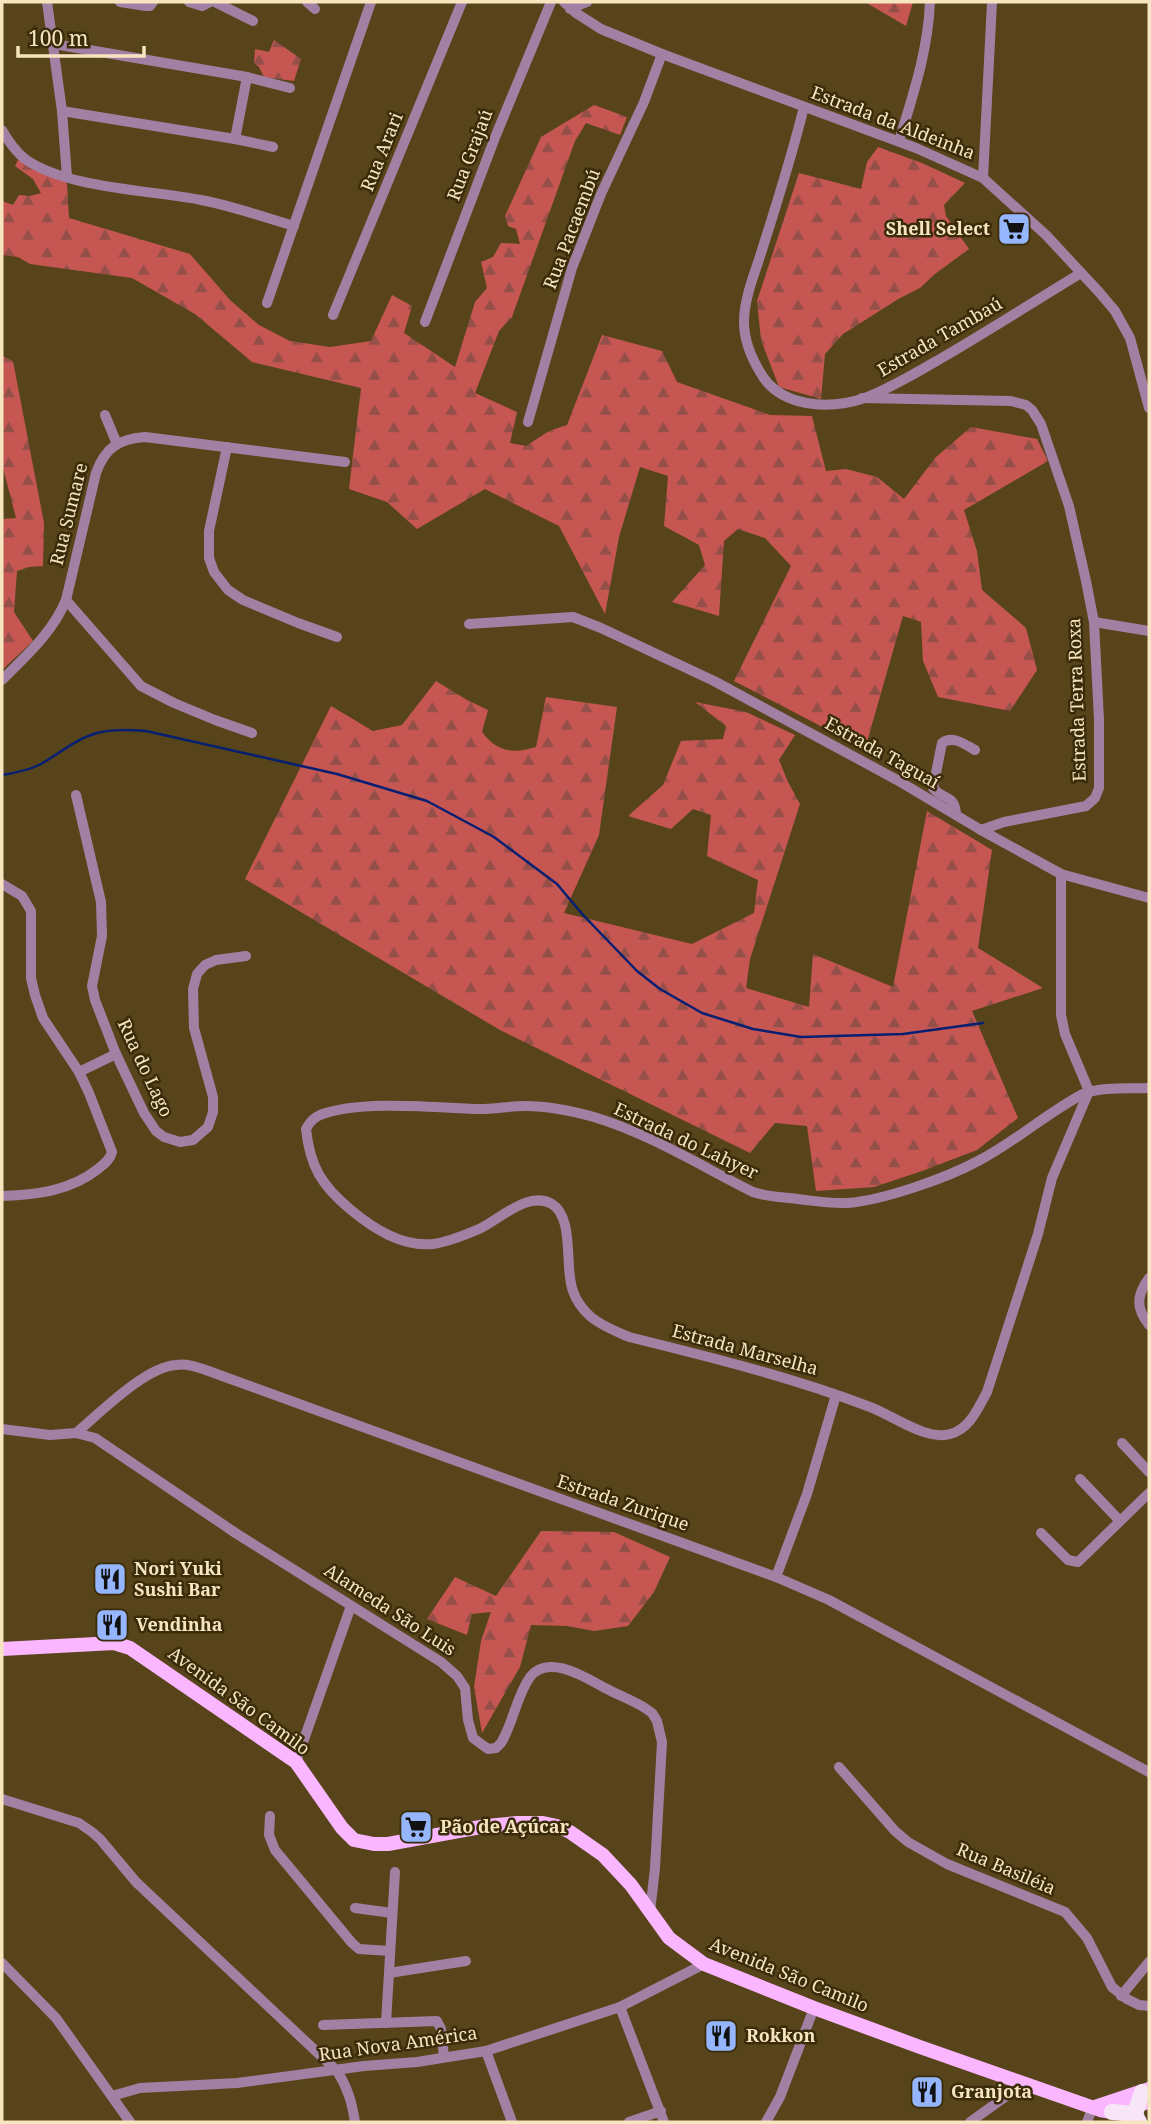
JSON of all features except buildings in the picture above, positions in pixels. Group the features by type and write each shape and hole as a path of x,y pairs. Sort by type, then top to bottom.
{"highway":[{"path":"1112,2112 1144,2108"}],"main road":[{"name":"Avenida São Camilo","path":"2,1649 121,1644 152,1661 296,1762 342,1828 359,1842 388,1844 517,1823 557,1826 603,1855 631,1885 669,1938 704,1964 814,2008 1023,2084 1112,2112"},
{"path":"1094,2106 1144,2108"}],"street":[{"path":"47,2 62,111 67,177"},
{"path":"120,2 150,6 153,2"},
{"path":"189,2 202,6 212,2 253,21"},
{"path":"267,303 371,2"},
{"name":"Rua Arari","path":"333,315 462,2"},
{"name":"Rua Grajaú","path":"425,322 496,135 551,2"},
{"path":"567,5 587,2"},
{"path":"899,141 924,54 930,2"},
{"path":"983,178 992,2"},
{"name":"Estrada da Aldeinha","path":"567,5 601,29 899,141 983,178 1031,221 1100,292 1125,327 1136,356 1149,408"},
{"path":"54,44 247,77 290,88"},
{"name":"Rua Pacaembú","path":"528,422 572,268 662,54"},
{"path":"235,139 247,77"},
{"name":"Estrada Tambaú","path":"804,107 745,307 745,336 752,359 767,385 781,395 819,404 862,398 902,381 1082,273"},
{"path":"62,111 273,147"},
{"path":"2,130 26,159 67,177 106,186 219,203 294,226"},
{"name":"Estrada Terra Roxa","path":"862,398 1011,401 1026,405 1041,424 1069,506 1094,622 1099,788 1095,798 1086,806 1003,822 981,830"},
{"path":"105,415 117,444 129,438 145,437 345,462"},
{"name":"Rua Sumare","path":"2,680 40,642 61,612 101,458 117,444"},
{"path":"227,447 209,531 209,558 214,572 228,590 243,600 337,637"},
{"path":"66,600 141,685 194,712 252,733"},
{"name":"Estrada Taguaí","path":"469,624 573,617 601,628 714,681 897,780 1060,874 1149,898"},
{"path":"1094,622 1149,631"},
{"path":"956,815 953,801 933,788 942,743 954,739 975,750"},
{"name":"Rua do Lago","path":"76,795 101,902 102,936 92,986 95,1000 116,1054 149,1122 163,1137 180,1142 193,1140 203,1133 211,1122 213,1097 194,1028 193,989 197,974 205,965 216,960 246,956"},
{"path":"1060,874 1061,1015 1065,1034 1088,1091"},
{"path":"2,884 22,897 31,911 31,978 35,995 43,1018 79,1072 111,1147 110,1158 87,1178 38,1195 2,1196"},
{"path":"79,1072 116,1054"},
{"name":"Estrada do Lahyer","path":"306,1129 319,1115 365,1106 555,1108 596,1118 630,1131 752,1192 768,1197 826,1203 849,1202 932,1181 979,1161 1088,1091 1149,1088"},
{"name":"Estrada Marselha","path":"306,1129 307,1145 313,1164 329,1191 380,1232 409,1243 433,1244 480,1229 528,1202 552,1204 565,1229 572,1290 590,1316 606,1327 629,1337 770,1373 869,1406 918,1429 940,1436 961,1429 975,1414 987,1392 1038,1234 1052,1178 1088,1091"},
{"path":"1149,1278 1138,1299 1139,1309 1149,1325"},
{"name":"Estrada Zurique","path":"76,1433 133,1385 167,1367 185,1364 214,1373 776,1577 829,1600 1149,1772"},
{"path":"776,1577 807,1494 836,1395"},
{"name":"Alameda São Luis","path":"2,1429 50,1435 76,1433 95,1438 227,1527 441,1661 457,1676 467,1691 468,1720 473,1738 488,1749 496,1748 505,1737 524,1687 532,1674 540,1669 572,1671 652,1713 662,1742 650,1912"},
{"path":"1122,1443 1149,1472"},
{"path":"1080,1479 1120,1521"},
{"path":"1041,1533 1068,1560 1077,1562 1149,1493"},
{"path":"296,1762 351,1606"},
{"name":"Rua Basiléia","path":"839,1767 895,1831 908,1842 947,1864 1065,1912 1079,1927 1112,1987 1121,1996"},
{"path":"2,1798 79,1823 92,1832 136,1882 337,2071 352,2100 355,2122"},
{"path":"270,1816 269,1835 275,1850 352,1942 359,1949 390,1951"},
{"path":"386,2023 395,1872"},
{"path":"355,1908 392,1913"},
{"path":"389,1973 466,1961"},
{"path":"1149,1962 1121,1996 1139,2005 1149,2006"},
{"path":"2,1963 56,2018 130,2122"},
{"name":"Rua Nova América","path":"112,2096 126,2091 162,2086 237,2083 486,2050 620,2007 704,1964"},
{"path":"620,2007 662,2117 629,2122"},
{"path":"766,2122 780,2096 814,2008"},
{"path":"323,2025 437,2021 441,2029 444,2057"},
{"path":"486,2050 512,2122"},
{"path":"971,2122 1023,2084"},
{"path":"1087,2122 1094,2106"}],"green space":[{"path":"865,2 913,2 906,26"},
{"path":"274,40 301,59 294,81 264,77 254,63 255,49 269,52"},
{"path":"594,105 627,117 620,135 586,123 575,141 512,317 499,331 475,393 517,412 510,443 526,446 549,431 567,425 602,335 662,351 677,382 770,415 812,416 826,471 846,469 877,477 904,499 935,458 971,427 1037,439 1048,461 964,510 977,551 982,590 1026,628 1037,670 1010,711 938,697 923,661 921,622 903,616 865,749 734,681 791,566 765,538 738,529 724,541 719,616 672,602 705,565 699,545 664,526 668,476 640,467 619,537 605,614 559,526 485,489 417,529 387,502 349,489 361,388 252,362 195,314 132,278 30,264 18,257 2,255 2,201 13,205 19,195 41,193 33,179 15,166 18,160 67,183 69,218 190,254 230,300 259,325 290,341 330,347 371,341 392,295 412,306 404,333 455,367 475,302 487,288 481,262 493,257 501,243 520,244 516,229 508,226 505,216 541,137"},
{"path":"878,147 965,183 944,205 946,216 969,249 920,288 843,334 825,354 821,399 779,387 761,340 757,301 799,173 861,189 867,162"},
{"path":"2,356 13,361 44,523 43,566 17,571 14,612 33,641 2,670 2,519 16,518 2,464"},
{"path":"436,681 488,710 482,732 494,744 506,750 536,747 546,697 617,707 599,835 564,913 692,944 754,913 758,880 707,856 711,815 693,809 671,829 628,816 663,785 681,741 723,739 726,726 695,702 746,712 795,735 779,760 800,804 750,959 746,988 809,1007 813,954 893,987 927,811 992,850 978,948 1043,988 972,1011 1018,1118 977,1150 922,1171 874,1187 816,1191 807,1126 775,1123 750,1153 500,1030 245,879 331,706 373,731 402,725"},
{"path":"541,1531 614,1532 670,1557 654,1592 628,1626 594,1631 567,1626 531,1625 520,1667 482,1733 474,1687 481,1641 491,1612 472,1614 467,1635 427,1619 455,1577 496,1596"}],"waterway":[{"path":"2,775 34,767 89,736 122,730 146,731 337,774 427,801 494,837 557,884 637,971 660,989 702,1013 753,1029 801,1037 903,1034 983,1023"}],"place":[{"name":"Shell Select","path":"1014,229"},
{"name":"Nori Yuki Sushi Bar","path":"110,1579"},
{"name":"Vendinha","path":"112,1625"},
{"name":"Pão de Açúcar","path":"416,1827"},
{"name":"Rokkon","path":"721,2036"},
{"name":"Granjota","path":"927,2092"}]}
